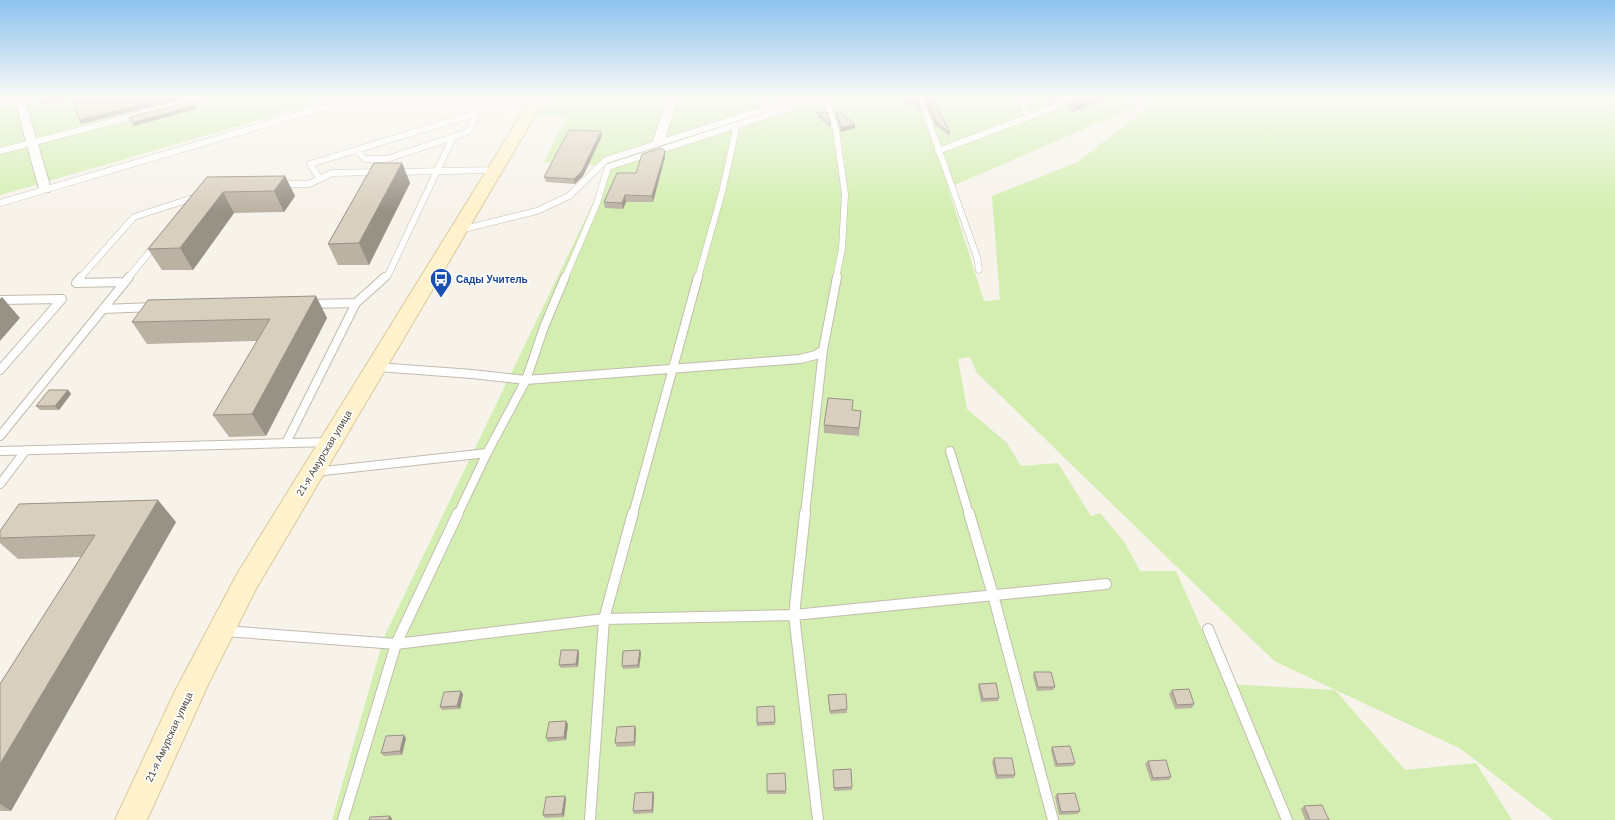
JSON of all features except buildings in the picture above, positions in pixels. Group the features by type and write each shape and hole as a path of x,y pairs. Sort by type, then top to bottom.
{"main road":[{"name":"21-я Амурская улица","path":"131,820 167,739 220,630 312,472 460,230 516,135"}],"street":[{"path":"31,135 45,189"},
{"path":"658,143 661,135"}],"lane":[{"path":"0,151 58,135"},
{"path":"0,203 228,135"},
{"path":"320,179 310,164 404,135"},
{"path":"356,150 365,159 387,159 458,135"},
{"path":"460,230 537,211 569,196 606,160 682,135"},
{"path":"343,820 396,644 487,453 526,380 544,327 596,203 608,167 705,135"},
{"path":"590,820 604,619 722,192 735,135"},
{"path":"818,820 794,615 823,350 842,249 845,194 837,135"},
{"path":"933,135 977,257 979,270"},
{"path":"938,151 980,135"},
{"path":"286,443 356,303 388,275 453,137"},
{"path":"392,172 496,170"},
{"path":"271,184 309,184 332,173 385,172"},
{"path":"125,282 76,283 134,217 206,194"},
{"path":"183,210 193,198"},
{"path":"0,436 164,234"},
{"path":"0,300 62,299 0,370"},
{"path":"301,304 356,303"},
{"path":"103,308 159,307"},
{"path":"376,366 526,380 800,359 816,356 823,350"},
{"path":"0,451 331,442"},
{"path":"0,484 26,450"},
{"path":"950,451 993,595 1053,820"},
{"path":"312,472 487,453"},
{"path":"220,630 396,644 604,619 794,615 1106,584"},
{"path":"1208,630 1287,820"}],"green space":[{"path":"0,135 207,135 0,195"},
{"path":"557,135 1070,135 948,188 984,301 1000,300 992,196 1076,163 1112,135 1615,135 1615,820 1553,820 1461,749 1274,661 977,373 970,357 958,359 967,409 1007,443 1021,466 1058,463 1091,516 1100,513 1125,543 1140,571 1176,571 1226,684 1335,690 1405,770 1476,763 1512,820 332,820 384,637 611,166 544,162"}],"place":[{"name":"Сады Учитель","path":"441,298"}]}
